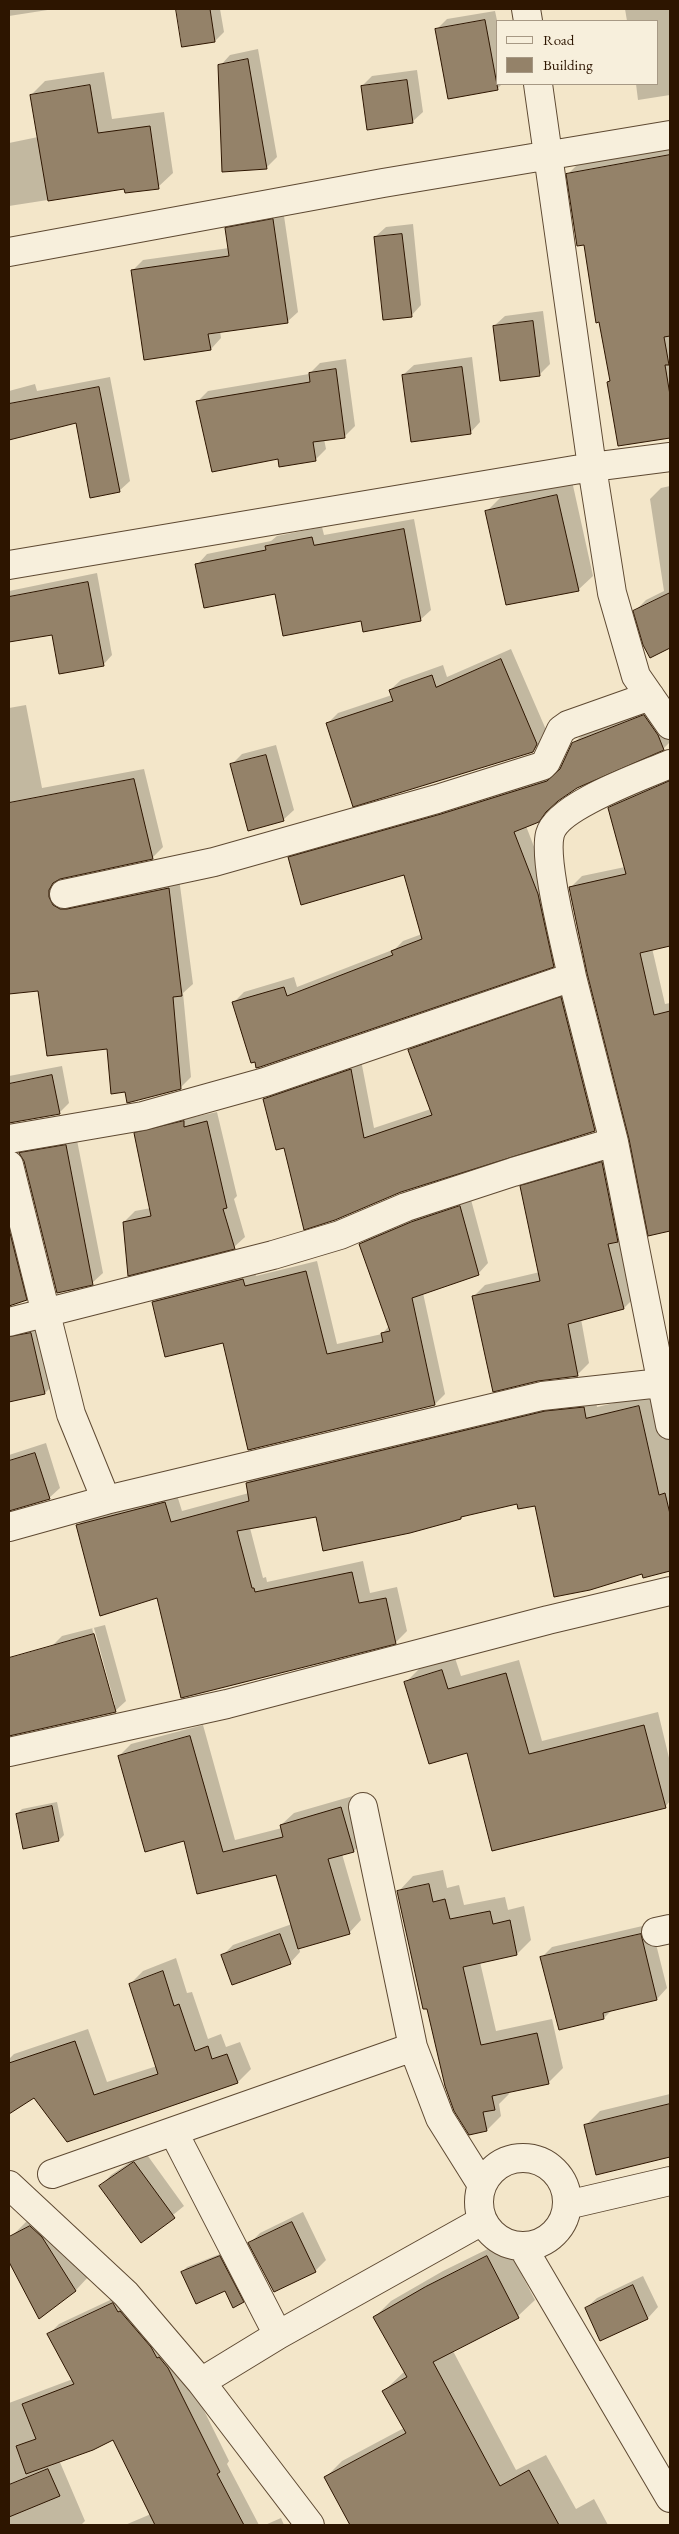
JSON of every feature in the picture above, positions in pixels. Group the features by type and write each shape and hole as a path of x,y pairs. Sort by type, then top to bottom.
{"street":[{"path":"538,85 550,156 592,467 612,593 636,676 670,725"},
{"path":"9,252 383,183 670,135"},
{"path":"9,565 592,467 670,457"},
{"path":"64,894 214,862 419,805 542,766 546,762 561,730 568,725 650,696"},
{"path":"670,764 592,798 568,812 550,833 549,858 572,977 614,1142 666,1383 670,1425"},
{"path":"9,1139 143,1116 265,1082 572,977"},
{"path":"9,1322 45,1311 273,1256 340,1235 424,1201 614,1142"},
{"path":"9,1166 71,1414 106,1500"},
{"path":"9,1526 106,1500 542,1396 666,1383"},
{"path":"9,1752 226,1704 548,1620 670,1591"},
{"path":"363,1807 413,2047 440,2118 482,2185"},
{"path":"52,2174 413,2047"},
{"path":"174,2132 278,2335"},
{"path":"526,2157 539,2161 551,2168 560,2178 567,2205 557,2230 548,2239 522,2246 499,2239 482,2221 479,2209 482,2185 489,2173 499,2164 512,2158 526,2157"},
{"path":"567,2205 670,2181"},
{"path":"13,2194 126,2294 201,2382 310,2525"},
{"path":"201,2382 278,2335 482,2221"},
{"path":"522,2246 670,2498"}],"building":[{"path":"176,9 210,9 215,42 182,47"},
{"path":"485,20 498,90 448,99 435,29"},
{"path":"248,59 267,169 222,172 218,65"},
{"path":"407,80 413,123 367,130 361,86"},
{"path":"90,85 98,133 150,126 159,189 125,193 124,189 48,201 30,95"},
{"path":"670,155 670,336 664,337 669,365 665,365 670,395 670,438 618,446 607,382 610,381 599,322 596,323 584,245 577,246 566,174"},
{"path":"273,219 288,323 208,334 211,350 144,360 131,270 229,256 225,228"},
{"path":"402,234 412,317 383,320 374,237"},
{"path":"533,321 540,376 500,381 493,326"},
{"path":"462,367 471,434 411,442 402,375"},
{"path":"336,369 345,438 313,442 316,461 279,467 278,459 212,472 196,401 310,382 309,373"},
{"path":"99,387 120,492 90,498 76,423 9,440 9,404"},
{"path":"557,495 579,591 506,605 485,511"},
{"path":"404,529 421,621 363,632 361,621 283,636 275,594 204,608 195,564 266,550 265,546 312,537 314,545"},
{"path":"88,582 104,666 59,674 52,635 9,642 9,597"},
{"path":"670,593 670,648 650,658 643,645 633,611"},
{"path":"501,659 537,744 533,752 353,807 326,723 393,701 389,690 432,675 436,687"},
{"path":"644,715 658,735 664,750 577,788 558,801 546,812 539,822 514,832 538,894 554,967 260,1067 256,1068 255,1062 251,1063 232,1002 284,987 287,996 393,955 391,951 422,939 404,875 301,905 288,857 441,814 547,781 560,769 572,743"},
{"path":"266,755 284,821 248,831 230,764"},
{"path":"134,779 153,859 60,879 53,883 49,890 49,897 53,905 60,909 67,909 169,888 182,996 173,997 181,1089 127,1103 125,1092 111,1094 107,1049 47,1056 38,991 9,994 9,803"},
{"path":"670,781 670,946 640,953 654,1015 670,1011 670,1231 648,1236 629,1139 587,973 569,887 626,874 608,808"},
{"path":"561,997 595,1131 401,1192 335,1220 304,1230 284,1148 276,1150 263,1099 351,1069 364,1138 432,1115 408,1050"},
{"path":"52,1075 60,1114 9,1123 9,1084"},
{"path":"184,1121 184,1127 207,1121 227,1208 223,1209 235,1249 128,1276 123,1222 151,1216 134,1133"},
{"path":"66,1145 93,1285 57,1293 24,1161 19,1153"},
{"path":"602,1162 618,1242 608,1244 624,1309 568,1324 578,1376 538,1381 493,1392 472,1296 540,1281 520,1186"},
{"path":"460,1206 479,1275 412,1298 435,1405 248,1450 223,1343 165,1357 152,1302 243,1279 245,1286 306,1271 327,1354 383,1342 381,1333 390,1331 359,1244 411,1222"},
{"path":"9,1229 27,1300 9,1306"},
{"path":"31,1333 45,1394 9,1402 9,1337"},
{"path":"639,1406 659,1495 665,1493 670,1514 670,1571 643,1578 642,1574 590,1590 554,1597 535,1506 518,1509 517,1504 461,1517 461,1519 410,1533 323,1551 316,1517 237,1531 252,1588 254,1588 255,1592 352,1572 359,1603 386,1598 396,1644 181,1698 157,1598 100,1616 76,1525 165,1502 171,1522 249,1501 246,1483 545,1411 584,1407 586,1418"},
{"path":"35,1453 50,1499 9,1511 9,1461"},
{"path":"94,1634 116,1712 9,1736 9,1658"},
{"path":"442,1670 448,1689 506,1673 529,1754 644,1725 666,1808 492,1851 467,1753 429,1764 404,1682"},
{"path":"190,1736 223,1852 283,1837 280,1825 341,1807 354,1852 328,1859 350,1934 298,1949 276,1875 197,1894 184,1841 145,1852 118,1756"},
{"path":"52,1806 59,1841 23,1849 16,1814"},
{"path":"429,1884 433,1902 445,1899 450,1919 490,1911 493,1924 510,1920 517,1955 463,1967 481,2045 537,2033 549,2084 492,2096 495,2110 483,2112 487,2131 469,2135 454,2111 445,2086 427,2009 423,2009 397,1891"},
{"path":"280,1934 291,1964 232,1985 221,1955"},
{"path":"641,1934 657,2000 603,2013 604,2019 559,2030 540,1957"},
{"path":"163,1971 174,2006 179,2004 195,2051 208,2046 212,2059 227,2054 238,2083 67,2142 34,2098 9,2114 9,2063 75,2041 94,2095 158,2074 129,1984"},
{"path":"670,2104 670,2157 596,2175 584,2125"},
{"path":"134,2162 175,2218 141,2243 99,2186"},
{"path":"292,2222 316,2272 274,2292 248,2243"},
{"path":"30,2226 42,2237 76,2291 39,2319 9,2262 9,2237"},
{"path":"220,2256 244,2302 233,2308 225,2291 196,2304 181,2272"},
{"path":"487,2256 519,2318 433,2362 500,2486 529,2470 559,2525 350,2525 324,2477 406,2433 382,2391 407,2377 373,2317 425,2287"},
{"path":"633,2285 648,2319 600,2341 585,2308"},
{"path":"113,2303 118,2312 120,2311 151,2347 157,2358 159,2357 168,2368 220,2472 217,2474 244,2525 155,2525 113,2440 93,2450 26,2474 16,2446 36,2439 22,2404 74,2384 47,2334"},
{"path":"48,2469 60,2496 9,2517 9,2485"}]}
